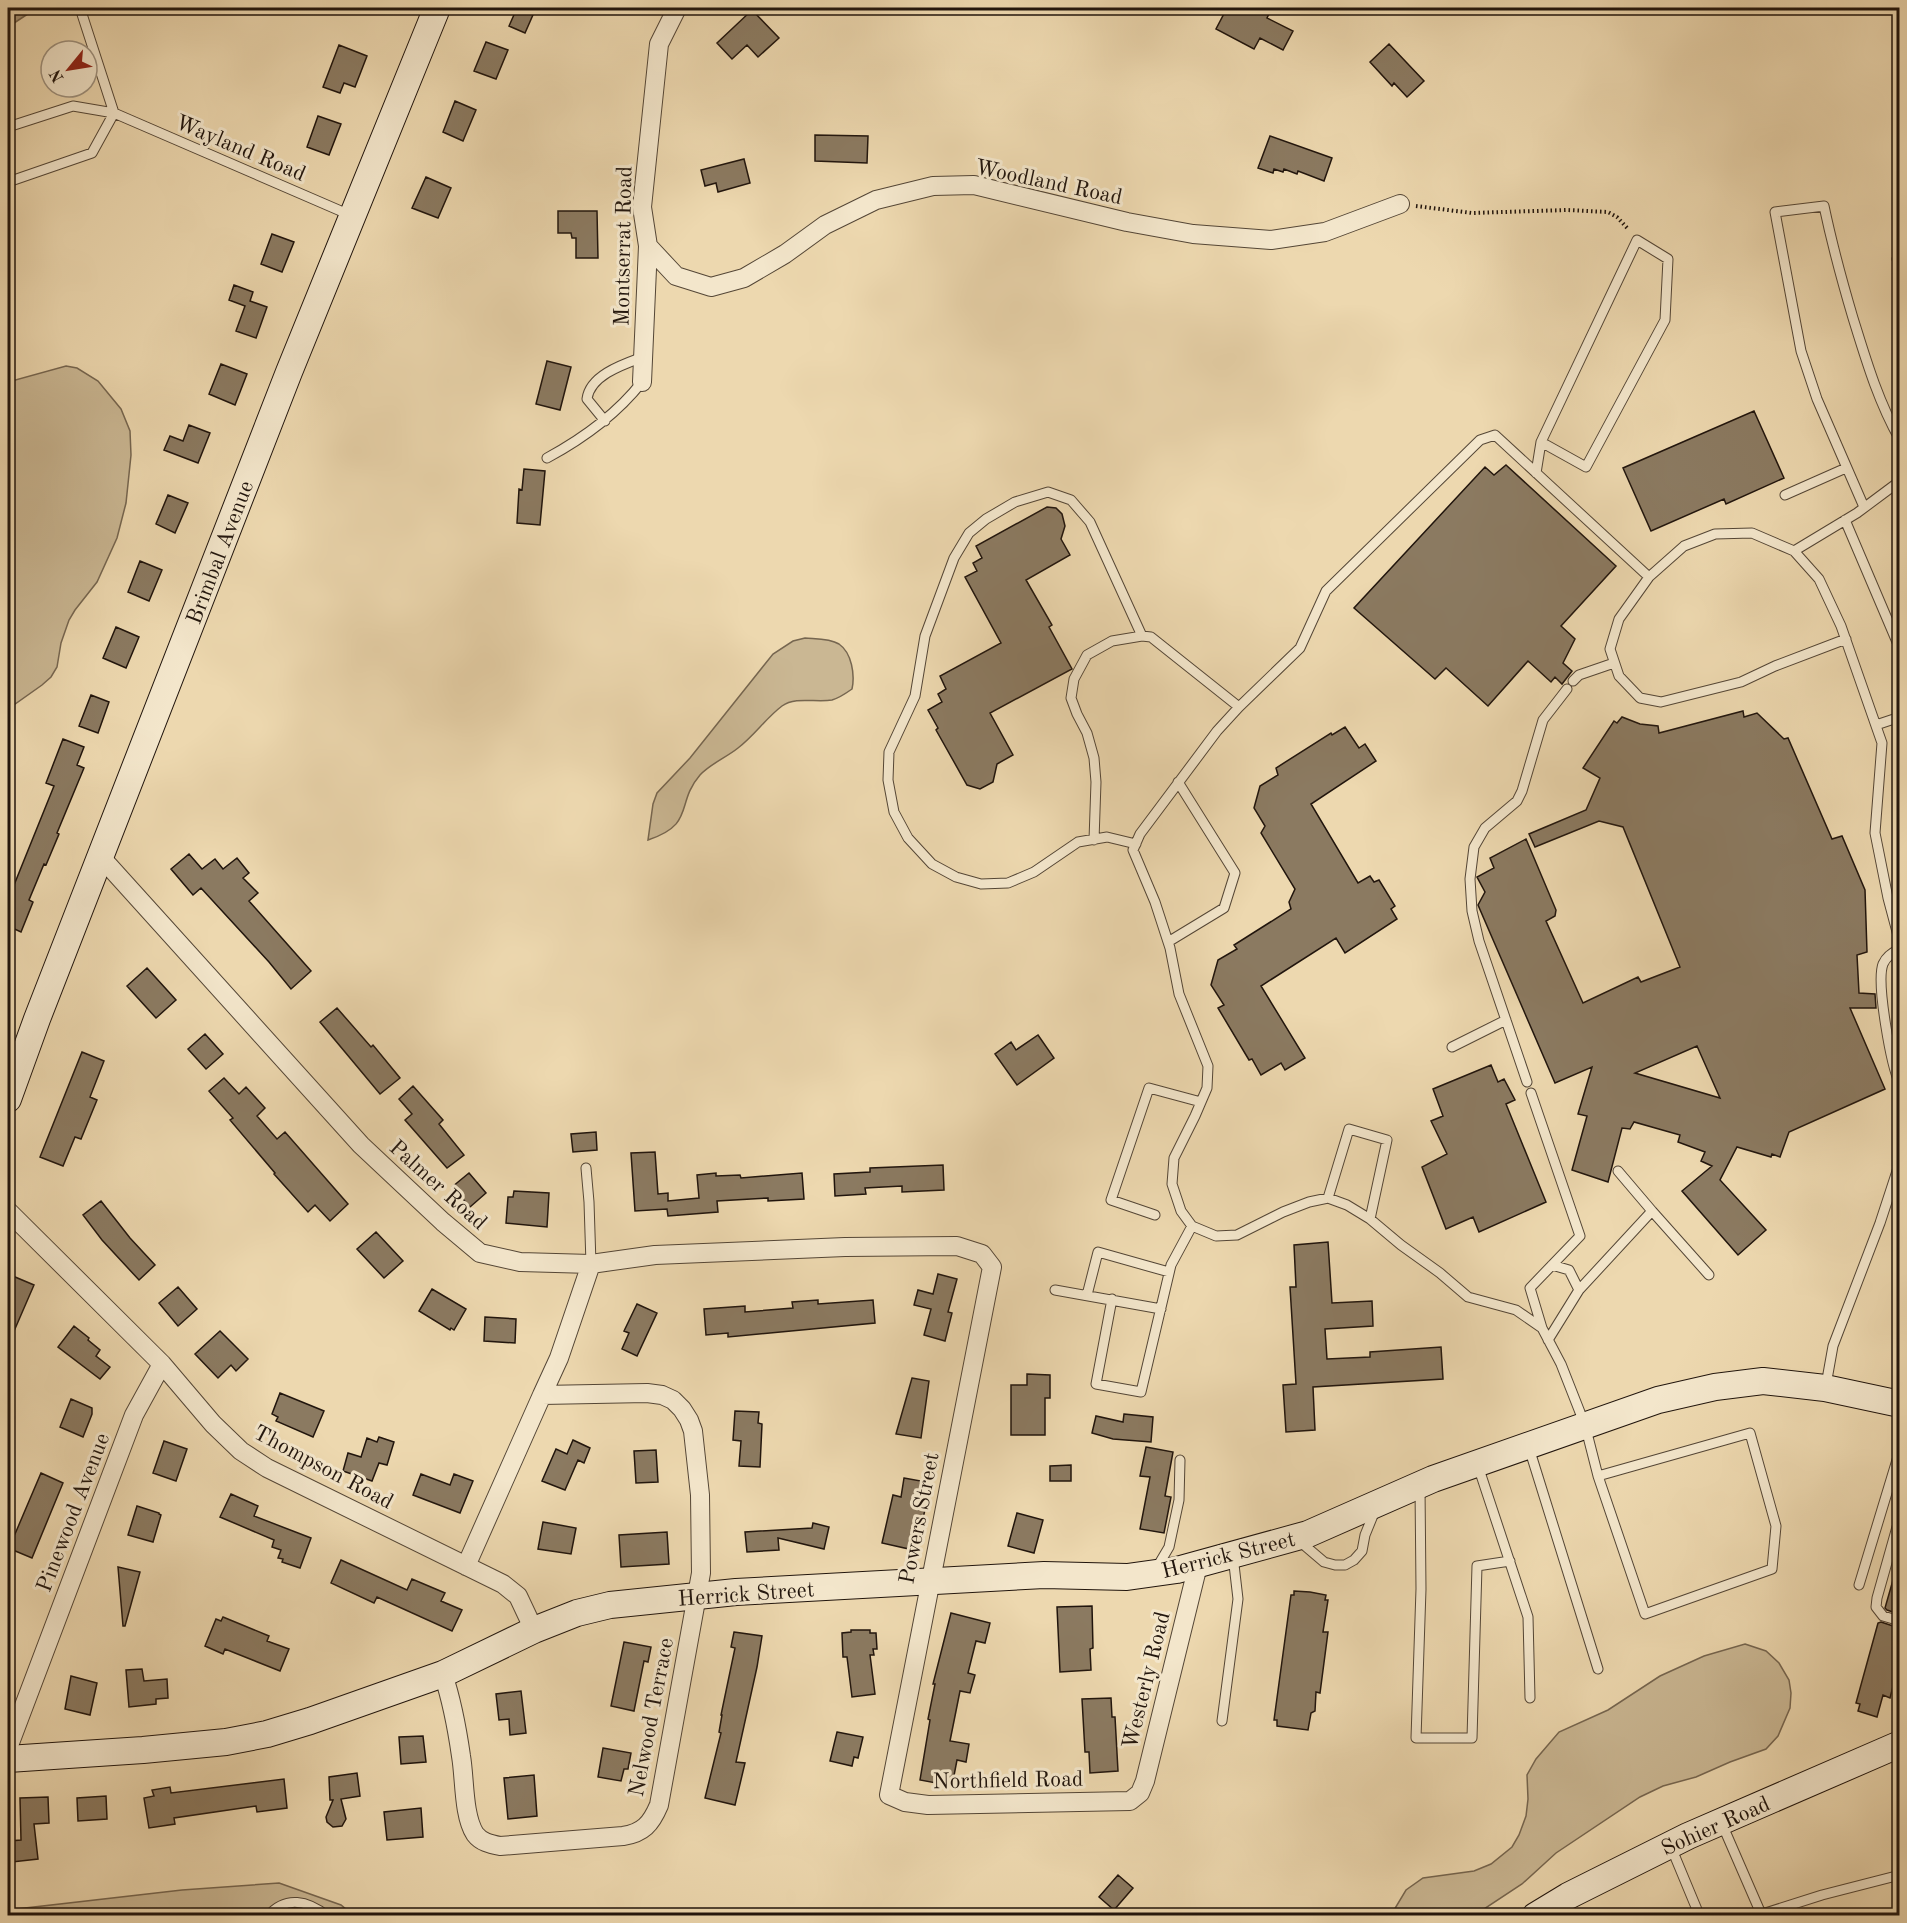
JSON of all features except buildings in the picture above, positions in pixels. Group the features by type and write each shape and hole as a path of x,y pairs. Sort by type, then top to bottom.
{"street":[{"name":"Brimbal Avenue","path":"8,1099 289,372 437,8"},
{"name":"Montserrat Road","path":"642,382 648,246 642,207 659,44 677,8"},
{"name":"Woodland Road","path":"648,246 676,276 711,287 744,278 785,254 825,225 876,200 933,186 974,185 1100,217 1193,234 1271,240 1325,232 1400,204"},
{"name":"Palmer Road","path":"100,856 361,1145 443,1222 480,1253 520,1262 591,1264 655,1255 845,1246 957,1246 982,1254"},
{"name":"Thompson Road","path":"8,1211 162,1364 213,1424 241,1451 267,1468 503,1584 512,1590 521,1601 534,1630"},
{"name":"Powers Street","path":"889,1795 992,1267 982,1254"},
{"path":"466,1566 559,1358 591,1264"},
{"name":"Pinewood Avenue","path":"8,1748 134,1415 162,1364"},
{"name":"Herrick Street","path":"8,1759 226,1742 267,1734 443,1674 534,1630 592,1608 697,1596 1044,1575 1127,1577 1177,1570 1308,1534 1420,1485 1478,1463 1658,1400 1715,1387 1763,1381 1825,1388 1899,1404"},
{"path":"542,1395 647,1393 662,1395 673,1400 682,1408 693,1431 700,1495 701,1573 697,1596"},
{"name":"Westerly Road","path":"1130,1801 1140,1793 1145,1781 1198,1565"},
{"name":"Nelwood Terrace","path":"443,1674 453,1703 462,1757 468,1818 476,1836 488,1843 500,1846 633,1835 647,1827 658,1805 697,1596"},
{"name":"Sohier Road","path":"1536,1916 1568,1896 1670,1845 1899,1744"},
{"name":"Northfield Road","path":"889,1795 905,1802 928,1805 1130,1801"}],"lane":[{"path":"8,182 92,153 114,113 80,8"},
{"name":"Wayland Road","path":"8,127 73,106 114,113 352,216"},
{"path":"1864,507 1817,399 1801,351 1775,212 1824,206 1835,256 1872,381 1899,440"},
{"path":"1536,473 1541,442 1637,240 1668,259 1665,320 1586,467 1541,442"},
{"path":"1899,250 1897,259 1899,264"},
{"path":"605,421 587,399 588,390 596,381 616,368 643,357"},
{"path":"547,458 605,421 627,401 642,382"},
{"path":"1542,1328 1516,1310 1468,1297 1370,1219 1347,1205 1328,1198 1309,1202 1283,1212 1237,1235 1216,1236 1192,1226 1181,1211 1172,1184 1174,1158 1207,1088 1208,1066 1179,993 1168,942 1133,850 1140,834 1216,731 1300,648 1326,591 1480,440 1495,435 1649,577"},
{"path":"1785,495 1846,468"},
{"path":"1794,550 1845,520 1899,481"},
{"path":"1136,844 1107,837 1078,842 1034,872 1008,883 981,884 956,877 932,864 908,838 894,812 888,780 889,752 915,696 926,636 954,558 969,533 986,519 1015,502 1048,492 1071,500 1090,522 1142,636"},
{"path":"1845,520 1899,649"},
{"path":"1846,639 1775,666 1741,682 1661,702 1640,698 1618,676 1610,649 1619,619 1649,577 1684,546 1715,534 1752,533 1794,550 1819,579 1846,639 1882,743 1875,833 1899,943"},
{"path":"1094,840 1096,782 1094,758 1088,733 1071,698 1074,679 1087,655 1112,641 1142,636 1151,637 1239,707"},
{"path":"1527,1082 1479,941 1472,910 1470,879 1474,848 1485,828 1516,801 1522,791 1543,720 1579,675 1614,663"},
{"path":"1876,725 1899,717"},
{"path":"1168,942 1224,908 1235,873 1178,782"},
{"path":"1899,949 1889,955 1883,964 1881,982 1890,1056 1899,1084"},
{"path":"1452,1047 1506,1020"},
{"path":"1155,1215 1111,1200 1149,1088 1201,1102"},
{"path":"1531,1093 1580,1236 1530,1288 1542,1328 1561,1364 1585,1425 1598,1476 1645,1614 1772,1569 1776,1526 1750,1433 1598,1476"},
{"path":"1328,1198 1349,1129 1388,1140 1370,1219"},
{"path":"1825,1388 1833,1346 1880,1223 1899,1162"},
{"path":"586,1168 591,1264"},
{"path":"1618,1171 1709,1275"},
{"path":"1548,1340 1579,1290 1652,1211"},
{"path":"1112,1299 1096,1384 1141,1392 1171,1265 1192,1226"},
{"path":"1087,1295 1098,1252 1169,1272"},
{"path":"1552,1264 1569,1270 1579,1290"},
{"path":"1055,1290 1161,1309"},
{"path":"1528,1446 1598,1669"},
{"path":"1859,1585 1899,1450"},
{"path":"1153,1574 1169,1547 1179,1500 1180,1460"},
{"path":"1478,1463 1528,1617 1530,1698"},
{"path":"1420,1485 1421,1589 1416,1738 1472,1738 1477,1566 1510,1562"},
{"path":"1296,1538 1324,1562 1335,1565 1345,1564 1354,1560 1362,1551 1365,1535 1378,1504"},
{"path":"1899,1527 1897,1527 1876,1607 1883,1616 1899,1620"},
{"path":"1221,1721 1238,1599 1233,1556"},
{"path":"1721,1822 1760,1915 1822,1895 1899,1875"},
{"path":"1670,1845 1698,1916"},
{"path":"268,1916 285,1903 300,1901 318,1908 327,1916"}],"path":[{"path":"1400,204 1472,213 1567,210 1608,212 1617,217 1637,240"}],"shaded area":[{"path":"8,8 37,8 8,27"},
{"path":"66,366 77,368 98,381 121,409 130,431 131,455 126,503 117,538 97,582 69,620 61,643 57,667 42,685 8,709 8,382"},
{"path":"805,638 831,641 843,648 852,665 852,689 832,700 800,700 782,706 744,743 700,775 688,795 679,820 663,834 648,840 653,804 657,793 690,758 773,654 793,641"},
{"path":"1745,1644 1766,1651 1779,1663 1789,1680 1790,1708 1778,1736 1766,1749 1696,1777 1663,1786 1640,1797 1556,1853 1522,1884 1475,1915 1391,1915 1406,1890 1423,1878 1474,1871 1491,1864 1512,1847 1526,1816 1527,1775 1536,1759 1559,1732 1608,1710 1660,1676 1704,1656"},
{"path":"279,1883 341,1905 353,1915 8,1916 8,1910 182,1890"}]}
